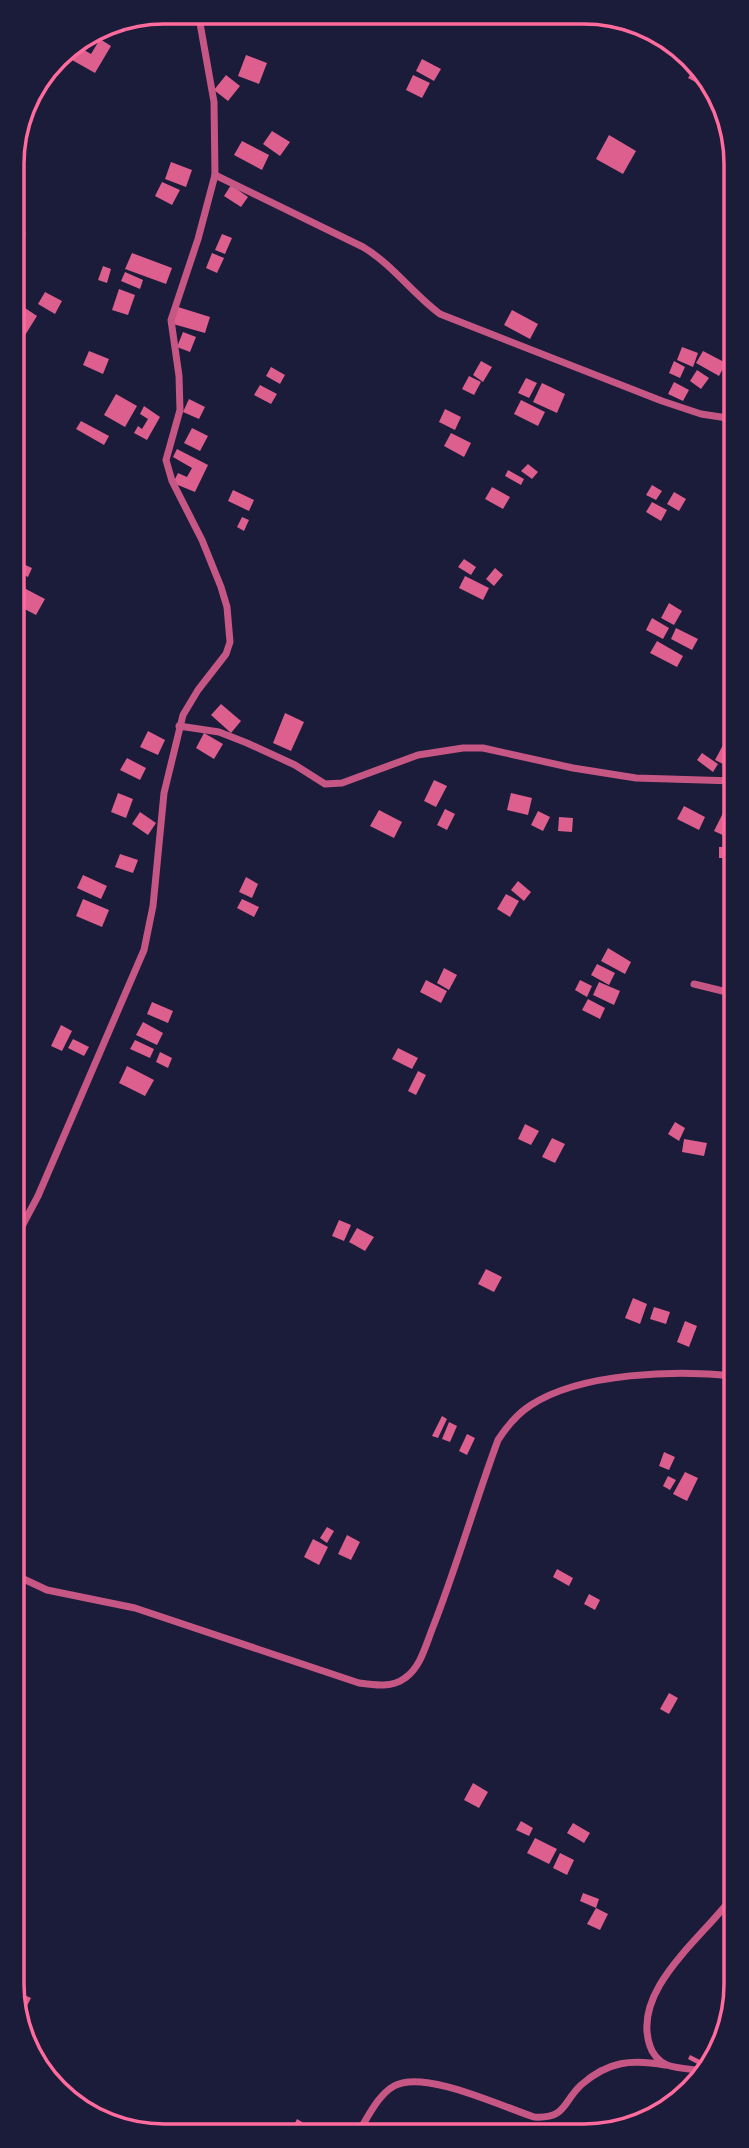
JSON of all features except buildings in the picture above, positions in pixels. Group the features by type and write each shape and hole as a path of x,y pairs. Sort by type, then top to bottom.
{"street":[{"path":"24,1222 38,1196 144,950 153,906 164,793 179,726 189,703 226,654 230,642 227,607 221,587 202,540 172,481 166,460 180,411 179,376 171,320 198,239 215,175 214,102 200,24"},
{"path":"215,175 377,255 440,314 662,401 701,414 724,417"},
{"path":"179,726 219,732 247,743 295,765 325,784 342,783 418,755 463,748 483,748 573,768 636,778 724,781"},
{"path":"694,984 724,991"},
{"path":"24,1579 47,1590 135,1608 359,1683 383,1686 403,1681 420,1660 498,1440 519,1414 548,1395 596,1380 694,1374 724,1375"},
{"path":"665,2065 652,2053 647,2037 654,1997 664,1977 724,1909"},
{"path":"364,2124 382,2096 403,2082 442,2085 534,2117 545,2118 559,2114 582,2084 614,2065 629,2061 695,2069"}]}
